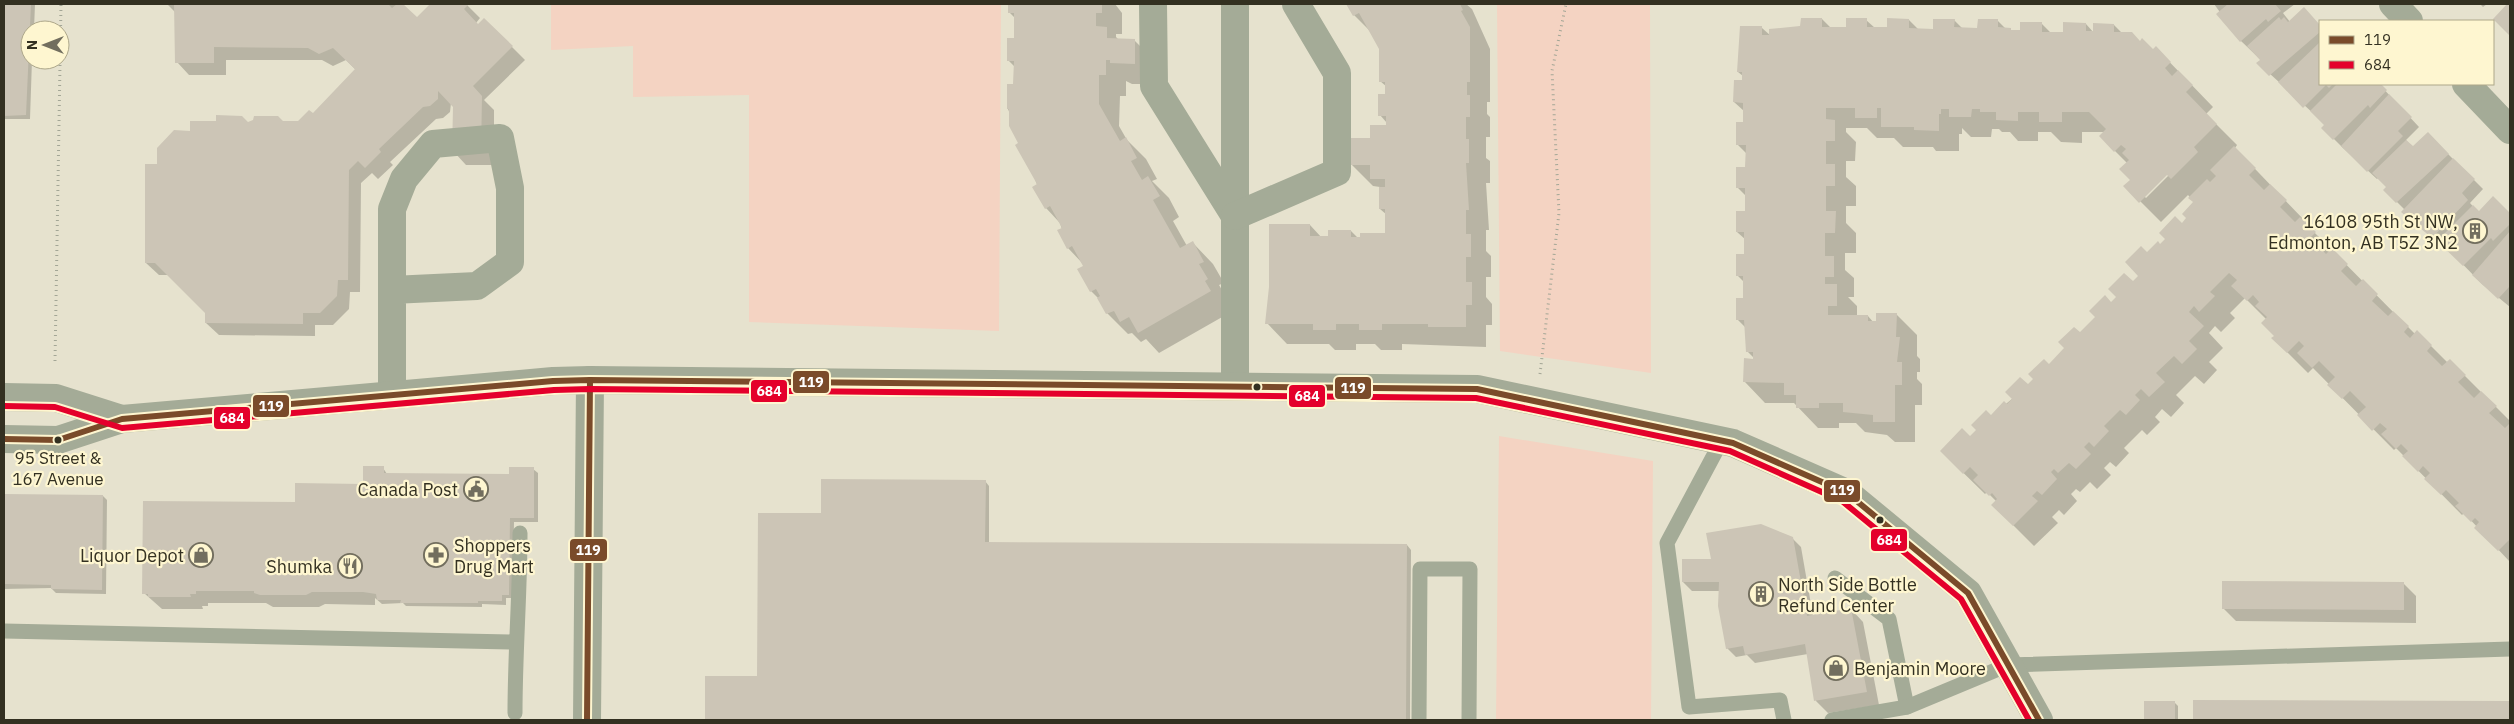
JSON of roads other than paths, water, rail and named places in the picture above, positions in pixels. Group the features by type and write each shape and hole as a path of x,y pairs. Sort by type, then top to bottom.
{"street":[{"path":"1153,4 1154,86 1235,216"},
{"path":"1235,4 1235,386"},
{"path":"1235,216 1337,172 1337,73 1296,4"},
{"path":"2393,4 2407,20"},
{"path":"2467,85 2510,130"},
{"path":"392,290 477,286 510,262 510,188 500,138 433,144 404,179 392,209 392,290 392,395"},
{"path":"587,720 590,380"},
{"path":"4,439 58,440 122,419 553,381 1477,389 1733,443 1847,493 1968,593 2039,720"},
{"path":"4,397 56,398 122,419"}],"lane":[{"path":"1722,440 1667,543 1689,707 1780,700 1784,720"},
{"path":"515,713 515,642 520,599 520,532"},
{"path":"1419,720 1420,569 1470,569 1469,720"},
{"path":"1835,578 1889,619 1907,707"},
{"path":"4,631 515,642"},
{"path":"1832,720 1907,707 2008,665 2510,649"}],"place":[{"name":"16108 95th St NW, Edmonton, AB T5Z 3N2","path":"2475,231"},
{"name":"95 Street & 167 Avenue","path":"58,440"},
{"name":"Canada Post","path":"476,489"},
{"name":"Liquor Depot","path":"201,555"},
{"name":"Shoppers Drug Mart","path":"436,555"},
{"name":"Shumka","path":"350,566"},
{"name":"North Side Bottle Refund Center","path":"1761,594"},
{"name":"Benjamin Moore","path":"1836,668"}]}
